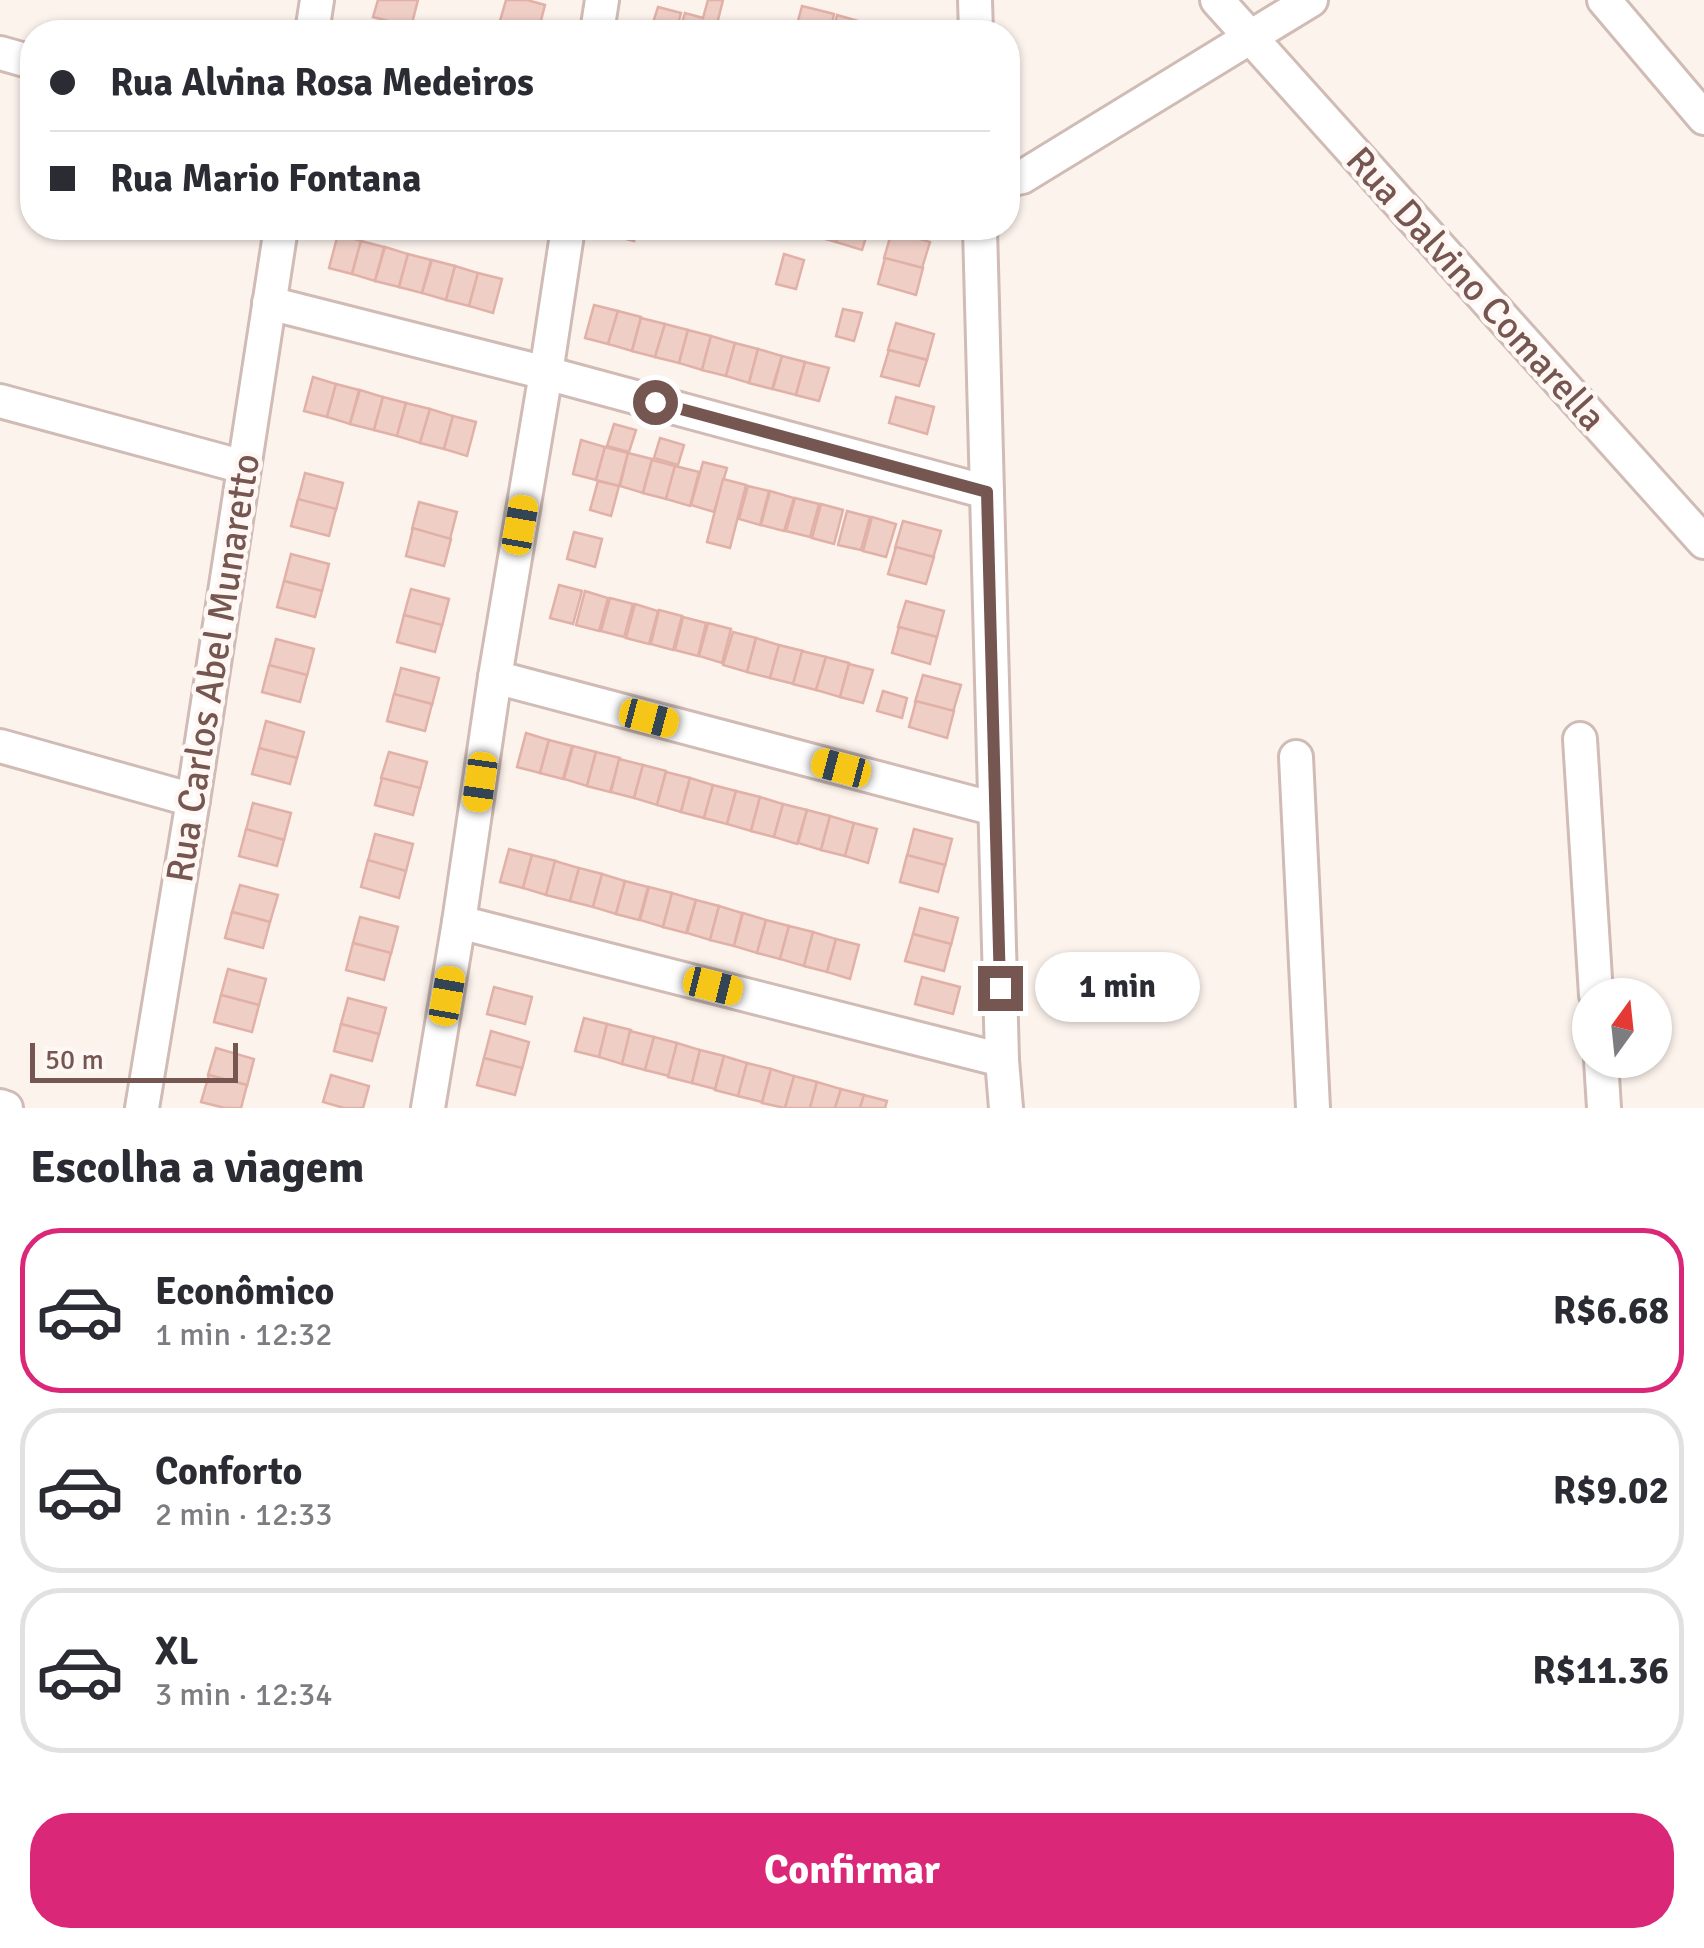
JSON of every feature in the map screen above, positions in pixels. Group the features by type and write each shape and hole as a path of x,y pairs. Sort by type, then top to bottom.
{"street":[{"name":"Rua Dalvino Comarella","path":"1217,0 1704,542"},
{"path":"1020,177 1311,0"},
{"path":"1604,0 1704,118"},
{"name":"Rua Carlos Abel Munaretto","path":"142,1108 279,240"},
{"path":"428,1108 566,240"},
{"path":"980,240 1006,1108"},
{"path":"270,303 987,492"},
{"path":"0,402 244,467"},
{"path":"494,677 995,809"},
{"path":"1580,740 1595,978"},
{"path":"0,746 193,800"},
{"path":"1296,757 1313,1108"},
{"path":"460,922 1002,1060"},
{"path":"1602,1078 1604,1108"}],"building":[{"path":"378,0 418,0 413,20 373,17"},
{"path":"506,0 545,5 541,20 500,20"},
{"path":"708,0 723,0 718,20 683,20 685,13 703,18"},
{"path":"802,6 834,14 833,20 798,20"},
{"path":"658,7 681,13 679,20 654,20"},
{"path":"336,240 361,241 352,274 329,268"},
{"path":"837,240 865,240 862,250"},
{"path":"889,240 930,242 922,268 884,258"},
{"path":"361,241 384,247 375,281 352,274"},
{"path":"385,247 408,254 399,287 375,281"},
{"path":"408,254 431,260 422,293 399,287"},
{"path":"784,254 804,260 796,289 776,284"},
{"path":"885,258 923,268 916,295 878,284"},
{"path":"432,260 455,266 446,300 422,293"},
{"path":"455,266 478,273 469,306 446,300"},
{"path":"478,273 502,279 493,313 469,306"},
{"path":"594,305 618,311 608,344 585,338"},
{"path":"843,309 862,313 854,341 836,336"},
{"path":"618,311 641,317 632,351 608,344"},
{"path":"641,318 665,324 655,357 632,351"},
{"path":"896,323 934,334 927,360 888,350"},
{"path":"665,324 688,330 679,363 655,357"},
{"path":"688,330 711,336 702,370 679,363"},
{"path":"711,336 735,343 726,376 702,370"},
{"path":"735,343 758,349 749,383 726,376"},
{"path":"758,349 782,356 772,389 749,383"},
{"path":"889,350 927,360 919,386 881,376"},
{"path":"782,356 805,362 796,395 773,389"},
{"path":"805,362 829,368 819,401 796,395"},
{"path":"313,377 336,384 327,417 304,411"},
{"path":"336,384 359,390 350,424 327,417"},
{"path":"360,390 383,397 374,430 350,424"},
{"path":"383,397 406,403 397,436 374,430"},
{"path":"896,397 934,407 927,434 889,423"},
{"path":"406,403 430,409 420,443 397,436"},
{"path":"430,409 453,416 444,449 420,443"},
{"path":"453,416 476,422 467,456 444,449"},
{"path":"614,424 636,430 629,452 607,446"},
{"path":"660,438 684,445 678,465 654,458"},
{"path":"581,440 605,447 596,480 573,474"},
{"path":"605,447 628,453 619,486 596,480"},
{"path":"628,453 652,459 643,493 620,486"},
{"path":"652,460 675,466 666,499 643,493"},
{"path":"703,462 727,468 714,512 691,505"},
{"path":"675,466 699,472 690,506 666,499"},
{"path":"305,473 343,483 336,510 298,500"},
{"path":"723,479 746,485 730,548 707,542"},
{"path":"598,481 619,486 611,516 590,510"},
{"path":"748,486 769,491 760,525 739,519"},
{"path":"770,491 794,498 784,531 761,525"},
{"path":"795,498 819,504 810,537 786,531"},
{"path":"298,499 336,509 329,536 291,526"},
{"path":"419,502 457,512 450,539 412,529"},
{"path":"821,504 843,510 834,544 812,538"},
{"path":"847,511 870,517 861,550 838,545"},
{"path":"872,517 896,524 886,557 863,551"},
{"path":"903,521 941,531 933,558 895,548"},
{"path":"413,528 451,539 444,566 406,556"},
{"path":"574,532 602,539 595,567 567,559"},
{"path":"896,547 934,557 926,584 888,574"},
{"path":"291,554 329,564 322,591 284,581"},
{"path":"284,581 322,591 315,617 277,607"},
{"path":"559,585 582,591 573,624 550,618"},
{"path":"411,589 449,599 442,626 404,615"},
{"path":"585,591 608,598 599,631 576,625"},
{"path":"610,598 633,604 624,637 601,631"},
{"path":"906,601 944,611 937,637 898,627"},
{"path":"635,604 658,611 649,644 626,638"},
{"path":"659,610 682,616 673,650 651,644"},
{"path":"404,615 442,625 435,652 397,642"},
{"path":"683,617 706,623 698,656 675,650"},
{"path":"708,623 731,629 722,663 699,656"},
{"path":"899,627 937,637 930,664 892,653"},
{"path":"733,632 756,638 747,672 723,665"},
{"path":"756,638 779,645 770,678 747,672"},
{"path":"276,639 314,649 307,676 269,666"},
{"path":"779,645 803,651 794,684 770,678"},
{"path":"802,651 826,657 816,690 793,684"},
{"path":"826,657 849,663 840,697 816,690"},
{"path":"849,664 873,670 863,703 840,697"},
{"path":"269,665 307,675 300,702 262,692"},
{"path":"401,668 439,678 432,705 394,695"},
{"path":"923,675 961,685 953,712 915,702"},
{"path":"883,691 907,698 902,718 877,711"},
{"path":"394,694 432,704 425,731 387,721"},
{"path":"916,701 954,711 947,738 909,727"},
{"path":"266,721 304,732 297,758 259,748"},
{"path":"526,733 549,740 540,773 517,767"},
{"path":"549,740 572,746 563,779 540,773"},
{"path":"573,746 596,752 587,786 564,779"},
{"path":"259,748 297,758 290,784 252,774"},
{"path":"389,752 427,762 420,789 381,778"},
{"path":"596,752 620,758 610,792 587,786"},
{"path":"619,759 643,765 634,798 611,792"},
{"path":"643,765 666,771 657,805 634,798"},
{"path":"666,772 690,778 681,812 657,805"},
{"path":"382,778 420,788 413,815 375,805"},
{"path":"690,778 713,785 704,818 681,812"},
{"path":"713,785 736,791 727,824 704,818"},
{"path":"736,791 760,797 751,831 727,824"},
{"path":"760,797 783,804 774,837 751,831"},
{"path":"253,803 291,813 284,840 246,830"},
{"path":"783,804 807,810 797,844 774,837"},
{"path":"807,810 830,816 821,850 798,843"},
{"path":"830,816 854,823 845,856 821,850"},
{"path":"854,823 877,829 868,863 845,856"},
{"path":"246,829 284,840 277,866 239,856"},
{"path":"914,829 952,839 945,866 907,856"},
{"path":"375,834 413,844 406,871 368,861"},
{"path":"509,849 532,855 523,888 500,882"},
{"path":"532,855 556,861 546,895 523,888"},
{"path":"907,855 945,865 938,892 900,882"},
{"path":"368,860 406,871 399,898 361,887"},
{"path":"555,861 579,868 570,901 546,895"},
{"path":"579,868 602,874 593,907 570,901"},
{"path":"602,874 625,881 616,914 593,907"},
{"path":"625,881 648,887 639,920 616,914"},
{"path":"240,885 278,895 270,922 232,912"},
{"path":"649,887 672,893 663,927 640,920"},
{"path":"672,893 696,900 686,933 663,927"},
{"path":"696,900 719,906 710,940 687,933"},
{"path":"719,906 742,913 734,946 710,940"},
{"path":"920,908 958,918 951,945 913,934"},
{"path":"232,912 270,922 263,948 225,938"},
{"path":"743,913 766,920 757,953 734,946"},
{"path":"360,917 398,927 391,954 353,943"},
{"path":"766,920 789,926 780,959 757,953"},
{"path":"789,926 813,932 804,966 780,959"},
{"path":"813,932 836,939 827,972 804,966"},
{"path":"913,934 951,944 944,971 905,961"},
{"path":"836,939 859,945 850,979 827,972"},
{"path":"353,943 391,953 384,980 346,970"},
{"path":"228,969 266,979 259,1005 221,995"},
{"path":"922,977 960,987 953,1014 915,1004"},
{"path":"494,987 532,997 525,1024 487,1014"},
{"path":"221,995 259,1005 252,1032 214,1022"},
{"path":"348,998 386,1008 379,1035 341,1024"},
{"path":"584,1018 607,1024 599,1057 575,1051"},
{"path":"341,1024 379,1034 372,1061 334,1051"},
{"path":"607,1024 631,1030 622,1064 599,1057"},
{"path":"491,1031 529,1042 522,1069 484,1058"},
{"path":"630,1031 654,1037 645,1070 622,1064"},
{"path":"654,1037 677,1043 669,1076 645,1070"},
{"path":"677,1043 700,1050 692,1083 668,1077"},
{"path":"216,1048 254,1059 247,1086 208,1075"},
{"path":"700,1050 724,1056 715,1089 692,1083"},
{"path":"724,1056 747,1063 738,1096 715,1090"},
{"path":"484,1058 522,1068 515,1095 477,1085"},
{"path":"747,1063 771,1069 762,1102 738,1096"},
{"path":"771,1069 794,1076 785,1108 762,1103"},
{"path":"209,1075 247,1085 241,1108 201,1102"},
{"path":"331,1075 369,1086 363,1108 323,1102"},
{"path":"794,1076 817,1082 810,1108 785,1108"},
{"path":"817,1082 841,1089 835,1108 810,1108"},
{"path":"841,1089 864,1095 860,1108 835,1108"},
{"path":"864,1095 887,1101 885,1108 860,1108"}],"route":[{"path":"655,402 987,492 1000,988"}]}
